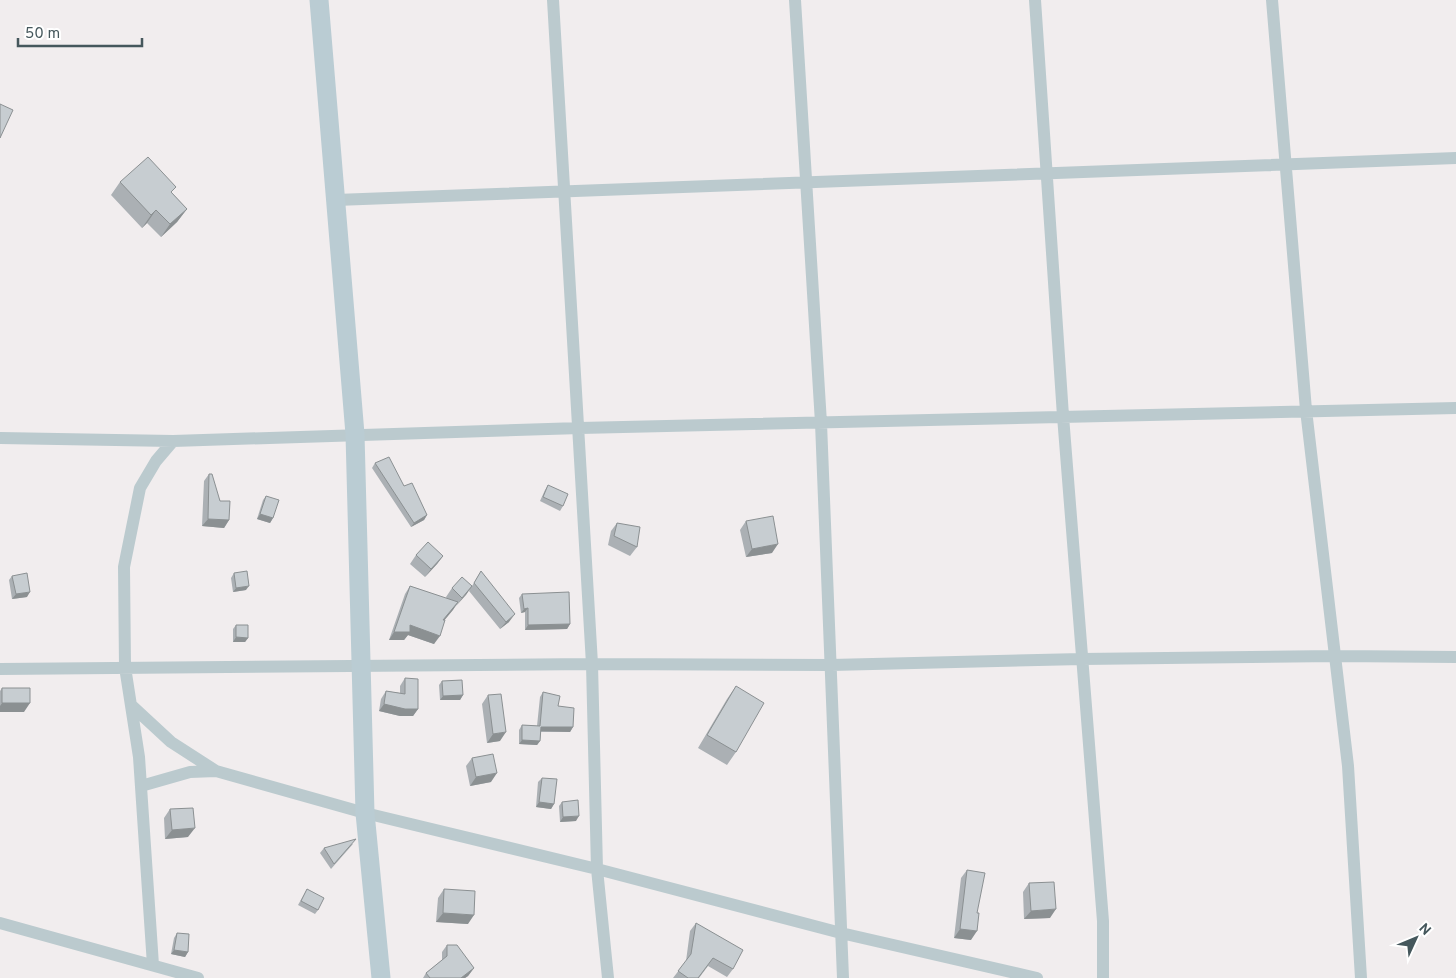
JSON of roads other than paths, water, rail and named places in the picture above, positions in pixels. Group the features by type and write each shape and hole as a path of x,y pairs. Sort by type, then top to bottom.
{"street":[{"path":"319,0 355,434 364,813 382,978"},
{"path":"554,0 564,191 580,428 592,664 598,868 608,978"},
{"path":"795,0 821,423 843,978"},
{"path":"1035,0 1063,416 1103,921 1103,978"},
{"path":"1272,0 1306,410 1348,766 1361,978"},
{"path":"336,200 1456,158"},
{"path":"0,438 173,441 580,428 1456,408"},
{"path":"153,964 141,786 125,667 124,567 136,502 150,470 173,441"},
{"path":"0,669 592,664 830,666 1082,659 1336,656 1456,658"},
{"path":"131,705 171,742 216,771 364,813 598,868 841,933 1037,978"},
{"path":"141,786 190,772 216,771"},
{"path":"0,923 198,978"}]}
